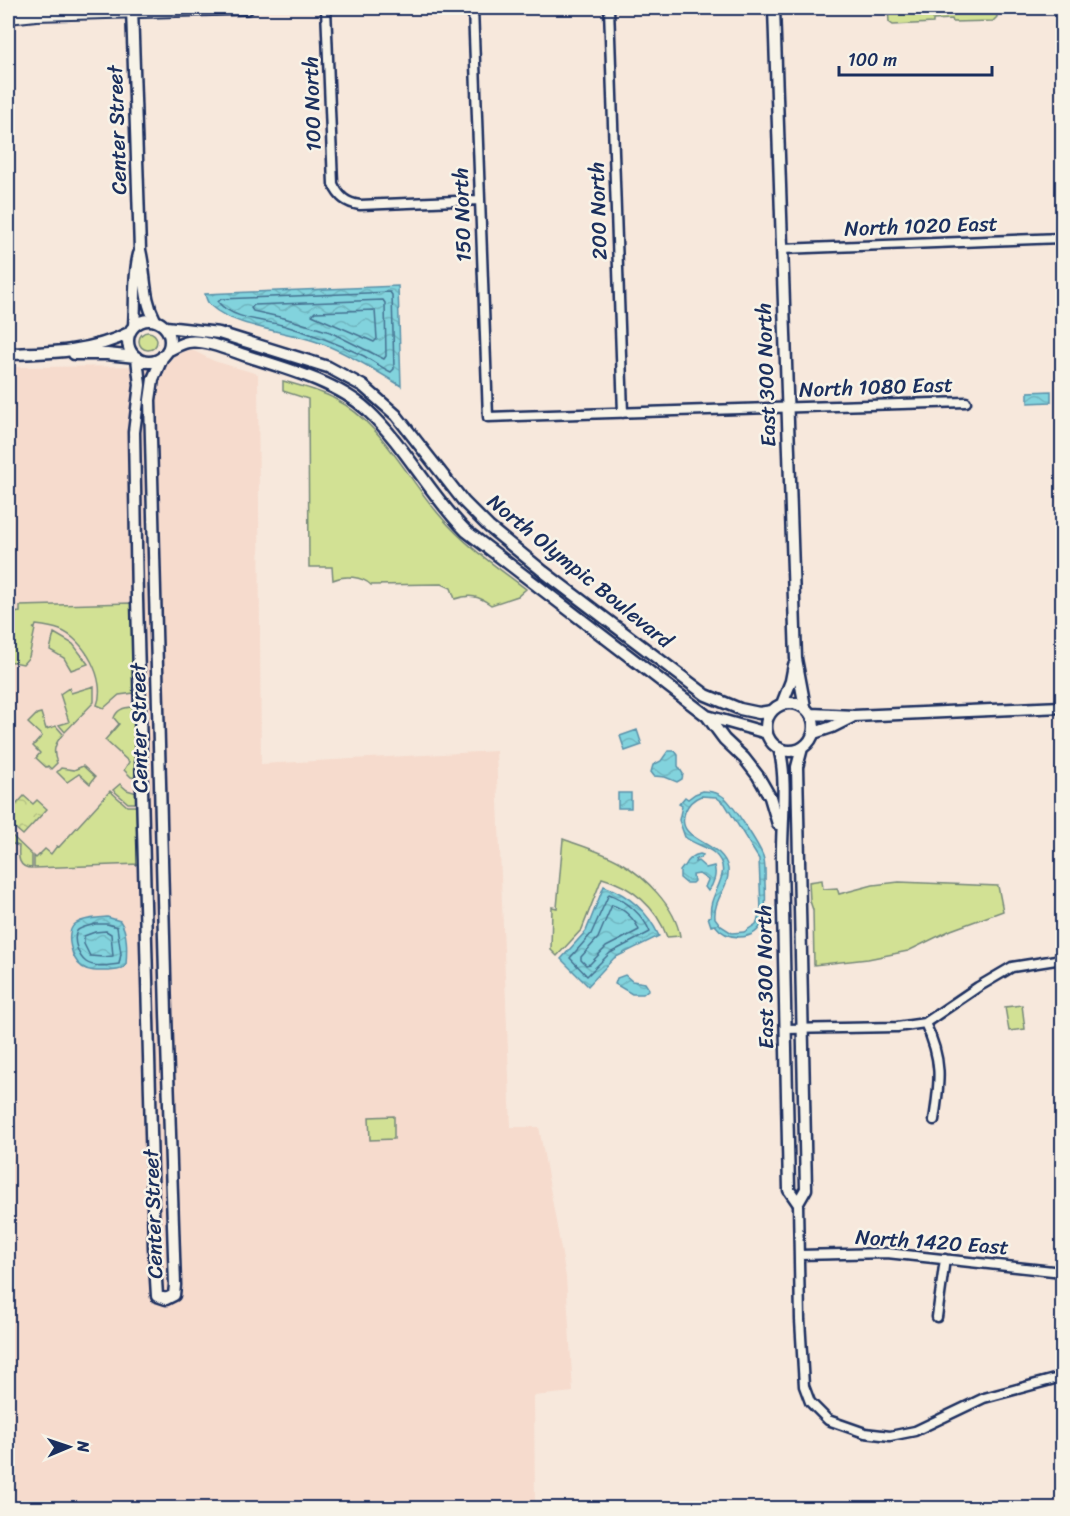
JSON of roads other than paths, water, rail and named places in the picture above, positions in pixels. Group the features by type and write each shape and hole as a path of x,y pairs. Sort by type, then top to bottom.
{"main road":[{"path":"8,17 132,9 247,8"}],"street":[{"name":"100 North","path":"326,8 333,184 340,197 352,204 360,205 480,200"},
{"name":"150 North","path":"472,8 488,417 623,413"},
{"name":"200 North","path":"609,8 623,413"},
{"name":"East 300 North","path":"774,8 796,659 808,711"},
{"name":"Center Street","path":"132,9 140,250 144,266 145,293 155,320"},
{"name":"North 1020 East","path":"782,249 1062,238"},
{"name":"Center Street","path":"132,329 136,305 136,267 140,250"},
{"path":"8,354 56,352 105,343 144,320 155,320 166,327 170,339 165,354 153,362 107,354 83,355 56,352"},
{"name":"North Olympic Boulevard","path":"166,327 219,333 328,367 363,386 396,415 464,502 489,527 544,572 706,695 740,709 759,713 772,711"},
{"path":"132,329 129,347 136,358"},
{"name":"North Olympic Boulevard","path":"165,354 182,344 197,342 279,366 349,396 366,409 386,430 451,516 466,531 707,716 767,733"},
{"name":"Center Street","path":"136,358 140,385 134,432 137,589 154,1246 157,1296 166,1299 174,1295 175,1285 150,399 153,379 165,354"},
{"name":"North 1080 East","path":"623,413 966,402"},
{"path":"135,465 152,465"},
{"path":"137,589 155,589"},
{"name":"East 300 North","path":"782,704 796,659"},
{"path":"808,711 815,725 814,733 802,748 788,751 773,743 767,733 768,718 772,711 782,704 791,702 808,711 854,716 1062,707"},
{"path":"140,714 158,713"},
{"path":"707,716 724,739 744,758 758,776 772,803 782,837"},
{"path":"814,733 854,716"},
{"name":"East 300 North","path":"779,748 783,776 782,837 789,1190 798,1203"},
{"name":"East 300 North","path":"802,748 797,767 806,1189 798,1203 800,1320 804,1386 810,1402 828,1420 865,1433 890,1436 915,1431 984,1398 1062,1377"},
{"path":"142,821 161,820"},
{"path":"785,1029 897,1027 925,1023 1012,967 1062,959"},
{"path":"147,990 165,990"},
{"path":"925,1023 940,1066 939,1088 933,1120"},
{"path":"154,1214 172,1213"},
{"path":"154,1246 174,1245"},
{"name":"North 1420 East","path":"799,1255 887,1253 1062,1272"},
{"path":"937,1317 945,1259"}],"water":[{"path":"398,286 401,386 328,346 250,325 222,314 210,305 205,294"},
{"path":"1051,391 1051,402 1028,403 1028,392"},
{"path":"637,730 642,745 625,751 620,736"},
{"path":"668,751 675,751 678,755 678,766 683,774 682,779 677,782 665,777 654,776 651,772 653,765 661,761"},
{"path":"709,791 725,798 734,808 763,856 766,901 764,918 756,932 749,936 732,936 715,925 711,926 708,917 711,916 713,900 723,868 714,853 685,837 679,820 682,806 679,804 685,797 688,799 695,794","holes":["701,796 716,797 725,804 759,859 761,911 756,924 744,932 732,933 721,926 715,918 716,905 727,882 728,869 725,859 693,836 687,830 684,822 686,809 693,800"]},
{"path":"618,793 631,793 631,808 618,808"},
{"path":"703,855 695,862 698,861 706,868 714,866 715,869 714,879 708,891 705,887 708,880 699,874 693,875 692,883 686,883 680,878 680,871 683,867 691,858"},
{"path":"604,886 622,894 637,905 655,927 659,936 614,958 588,986 561,959 586,931"},
{"path":"107,917 120,921 123,925 126,965 109,971 85,969 78,964 72,953 70,934 72,928 82,921"},
{"path":"625,975 632,981 645,983 649,989 643,994 632,994 615,984 617,978"}]}
